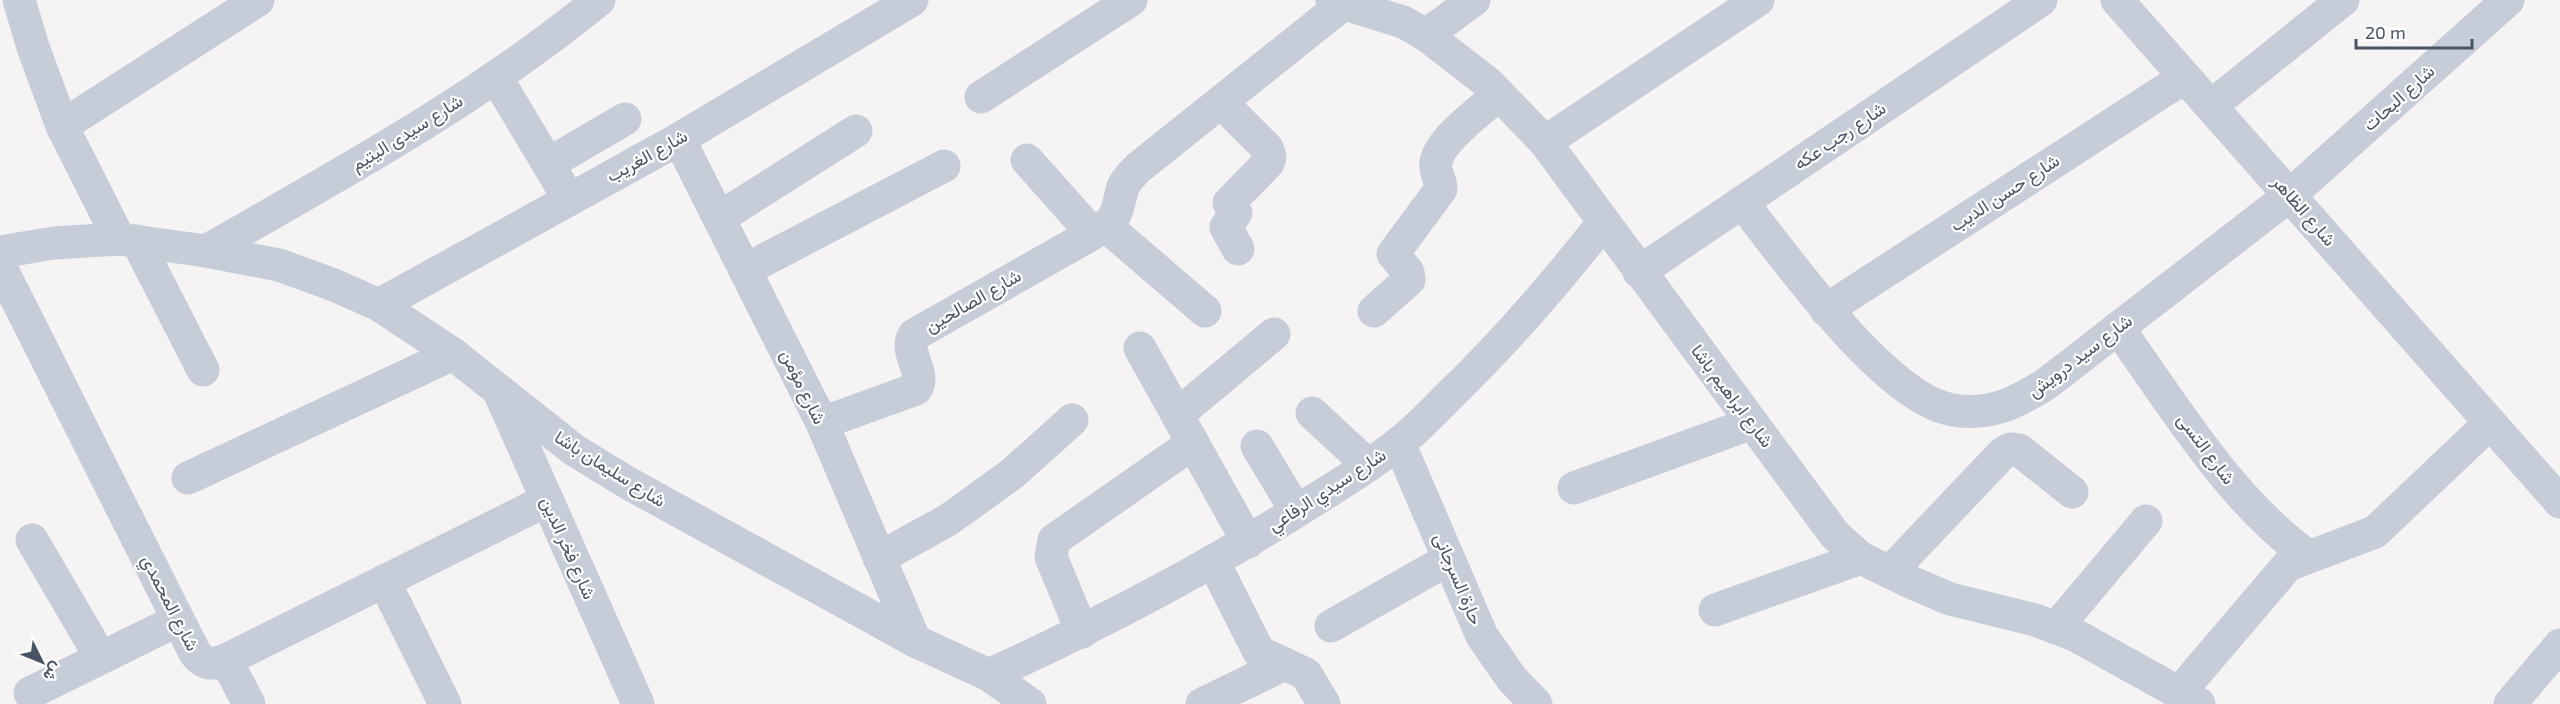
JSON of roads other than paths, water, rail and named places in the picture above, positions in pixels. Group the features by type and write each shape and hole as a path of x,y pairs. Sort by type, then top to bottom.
{"street":[{"path":"19,0 33,47 62,126 203,370"},
{"path":"62,126 258,0"},
{"name":"شارع سيدى اليتيم","path":"206,251 387,148 496,77 599,0"},
{"path":"981,97 1131,0"},
{"path":"1545,142 1758,0"},
{"name":"شارع رجب عكه","path":"1639,273 2041,0"},
{"name":"شارع الظاهر","path":"2117,0 2560,502"},
{"path":"2211,106 2343,0"},
{"name":"شارع البحات","path":"2290,195 2508,0"},
{"name":"شارع الغريب","path":"379,305 679,139 903,2"},
{"path":"1099,230 1119,208 1123,187 1129,177 1221,102 1337,2"},
{"name":"شارع ابراهيم باشا","path":"1337,2 1403,22 1426,35 1453,54 1499,94 1545,142 1639,273 1835,535 1861,558 1950,599 2035,620 2075,635 2189,698"},
{"path":"1426,35 1462,4"},
{"path":"496,77 569,199"},
{"name":"شارع حسن الديب","path":"1826,310 2185,77"},
{"path":"1374,311 1409,280 1408,272 1393,254 1441,189 1435,165 1438,155 1446,142 1499,94"},
{"path":"1221,102 1267,148 1270,157 1268,163 1229,203 1236,213 1226,227 1238,249"},
{"path":"548,164 625,119"},
{"path":"719,218 856,131"},
{"name":"شارع مؤمن","path":"679,139 822,423 915,641"},
{"path":"1028,160 1099,230 1205,311"},
{"path":"745,270 944,166"},
{"name":"شارع سيد درويش","path":"1742,202 1826,310 1894,379 1921,399 1952,410 1986,411 2018,402 2046,384 2290,195"},
{"name":"شارع سيدي الرفاعي","path":"989,675 1082,632 1248,542 1399,443 1480,366 1544,297 1603,224"},
{"name":"شارع الصالحين","path":"822,423 916,389 919,382 910,344 914,335 1099,230"},
{"name":"شارع سليمان باشا","path":"0,252 54,243 128,240 206,251 279,265 334,285 379,305 453,354 574,450 628,483 915,641 989,675 1030,704"},
{"name":"شارع المحمدي","path":"0,266 199,658 210,664 226,660"},
{"name":"شارع التسى","path":"2118,328 2241,495 2287,541 2308,556"},
{"path":"1177,414 1274,334"},
{"path":"1140,348 1248,542"},
{"path":"188,478 453,354"},
{"name":"شارع فخر الدين","path":"499,392 638,704"},
{"path":"1312,413 1368,465"},
{"path":"879,558 948,519 1013,473 1072,420"},
{"path":"1574,488 1752,423"},
{"path":"2189,698 2283,570 2308,556 2375,532 2490,423"},
{"path":"1082,632 1051,557 1054,540 1193,443"},
{"name":"حارة السرجانى","path":"1399,443 1482,636 1512,679 1536,704"},
{"path":"1257,446 1296,511"},
{"path":"1890,572 2002,454 2010,449 2019,450 2072,492"},
{"path":"249,704 226,660 548,500"},
{"path":"2056,628 2146,521"},
{"path":"32,540 101,658"},
{"path":"1714,610 1861,558"},
{"path":"1331,626 1449,559"},
{"path":"1213,561 1259,652 1306,675 1324,704"},
{"path":"384,581 445,704"},
{"path":"30,693 178,620"},
{"path":"2510,704 2560,645"},
{"path":"1203,704 1285,664"}]}
